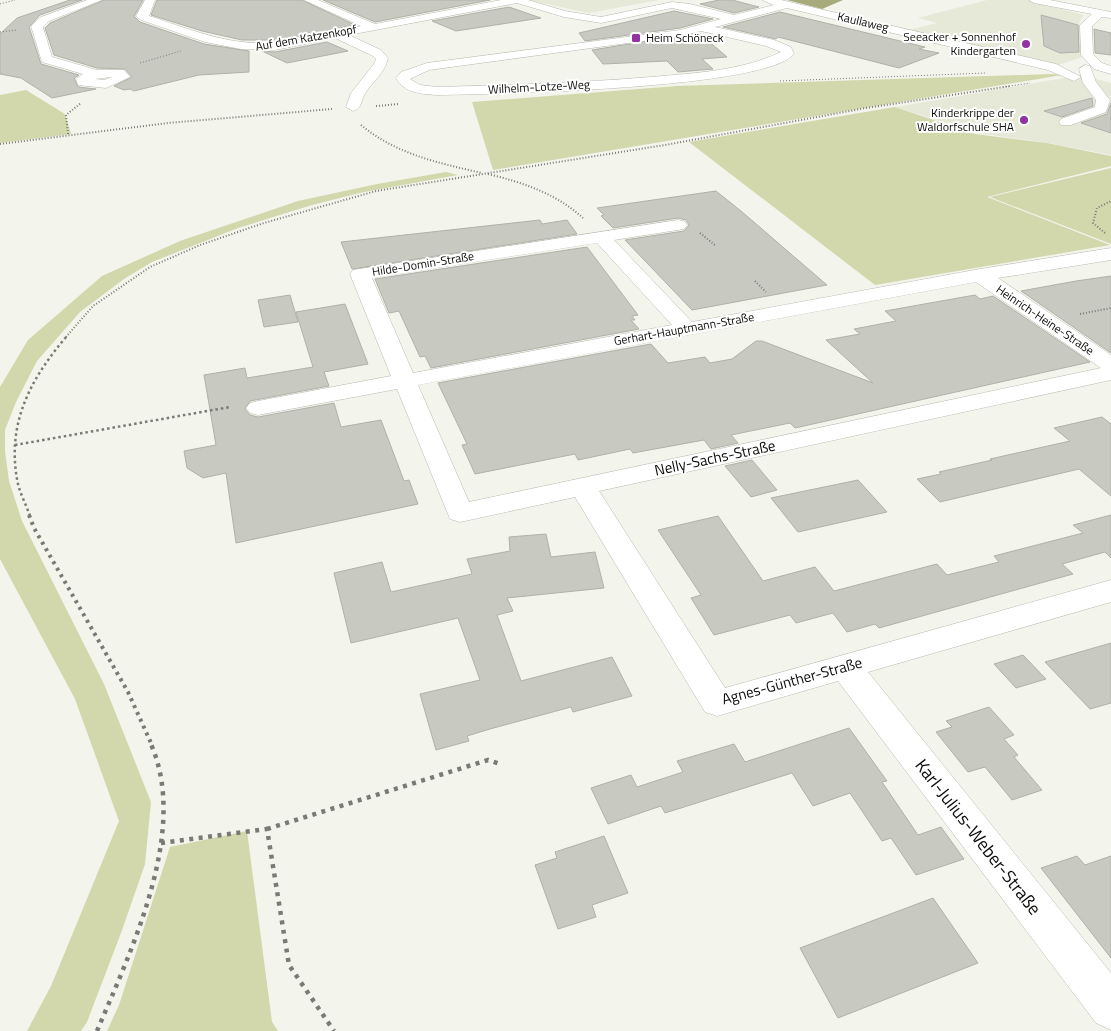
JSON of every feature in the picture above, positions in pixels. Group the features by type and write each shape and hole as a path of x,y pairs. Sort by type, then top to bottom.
{"street":[{"path":"97,0 45,19 37,26 46,59 96,79 112,72"},
{"name":"Auf dem Katzenkopf","path":"150,0 142,16 145,18 216,42 244,48 260,48 518,0"},
{"name":"Auf dem Katzenkopf","path":"309,0 373,27"},
{"path":"518,0 564,14 601,20 672,5 705,10 732,18"},
{"name":"Kaullaweg","path":"766,0 1082,72 1111,70"},
{"path":"1034,0 1105,14"},
{"name":"Wilhelm-Lotze-Weg","path":"704,28 781,46 787,50 788,54 776,60 727,74 645,81 436,91 410,86 405,83 403,78 411,72 427,67 704,28 732,18 785,5"},
{"path":"1066,122 1101,109 1103,100 1082,72 1088,55 1086,25 1105,14"},
{"path":"600,43 595,38 601,20"},
{"path":"336,34 377,53 382,58 382,64 360,87 354,99 353,107"},
{"name":"Hilde-Domin-Straße","path":"404,381 360,274 678,225"},
{"path":"601,237 687,329"},
{"name":"Gerhart-Hauptmann-Straße","path":"258,408 980,276 1111,254"},
{"name":"Heinrich-Heine-Straße","path":"980,276 1111,365"},
{"name":"Nelly-Sachs-Straße","path":"404,381 460,513 1111,373"},
{"name":"Agnes-Günther-Straße","path":"583,487 717,703 1111,591"},
{"name":"Karl-Julius-Weber-Straße","path":"844,667 1111,1008"}],"path":[{"path":"0,4 15,0"},
{"path":"112,72 161,56 216,42"},
{"path":"68,134 64,118 65,113 69,108 90,98 96,79"},
{"path":"353,107 358,122 370,134 383,142 423,159 531,184 573,209 601,237"},
{"path":"1111,201 1097,208 1093,223 1111,238"},
{"path":"14,445 243,405 258,408"},
{"path":"161,843 267,829 488,760 500,764"},
{"path":"267,829 288,965 334,1031"}],"shaded area":[{"path":"528,0 659,0 589,13"},
{"path":"787,0 843,0 822,9"},
{"name":"Seeacker + Sonnenhof Kindergarten","path":"987,0 1026,0 1084,15 1079,22 1083,32 1086,56 1055,66 909,30 937,23 918,18"},
{"path":"1062,75 493,170 472,102 677,86"},
{"name":"Kinderkrippe der Waldorfschule SHA","path":"1081,75 1111,83 1111,155 1049,143 977,133 896,107"},
{"path":"26,90 65,114 71,134 0,143 0,95"},
{"path":"895,107 975,134 1047,143 1111,156 1111,166 987,197 1110,245 875,285 689,142"},
{"path":"1111,168 1111,244 990,197"},
{"path":"446,172 458,175 364,192 312,205 238,228 152,262 124,279 80,312 37,361 16,402 5,430 5,451 9,481 22,521 104,684 151,802 145,864 87,1022 81,1031 27,1031 51,986 119,821 75,699 0,559 0,387 28,340 102,276 180,241 298,201"},
{"path":"247,831 272,1022 278,1031 107,1031 119,1005 170,847"}],"building":[{"path":"70,0 82,0 40,15 29,27 41,64 79,75 74,78 78,87 96,89 52,98 21,78 0,74 0,34 17,18"},
{"path":"104,0 143,0 134,16 140,22 204,44 249,51 249,72 199,75 134,91 114,86 132,77 125,69 97,68 54,55 45,28 50,23"},
{"path":"157,0 302,0 355,25 282,40 242,40 202,31 151,15"},
{"path":"323,0 490,0 375,22"},
{"path":"719,0 732,0 759,7 734,13 700,4"},
{"path":"509,7 541,18 456,31 432,21"},
{"path":"674,11 713,19 680,28 585,41 579,33"},
{"path":"780,12 925,47 919,49 939,53 899,68 778,37 776,39 723,27"},
{"path":"1041,15 1078,25 1079,52 1060,53 1044,46"},
{"path":"1094,29 1111,33 1111,55 1095,53"},
{"path":"699,33 727,57 702,59 713,69 678,72 667,61 603,64 592,50"},
{"path":"327,42 348,51 287,63 262,51 275,52"},
{"path":"1092,98 1093,106 1062,117 1044,111"},
{"path":"1111,103 1111,133 1081,123 1107,114"},
{"path":"716,191 827,285 692,310 625,240 684,231 689,225 686,220 678,218 613,228 601,216 604,215 597,208"},
{"path":"540,220 542,224 567,220 577,234 352,269 341,242"},
{"path":"587,247 638,315 632,316 635,320 631,320 639,329 431,368 425,356 420,357 399,311 389,313 375,279"},
{"path":"1111,276 1111,353 1021,291 1076,281"},
{"path":"290,295 298,322 264,327 258,300"},
{"path":"975,295 980,299 993,296 1090,362 795,428 790,423 731,435 738,443 711,449 704,440 633,453 630,449 578,460 575,454 475,474 462,445 467,444 438,383 651,344 668,363 705,357 710,363 732,359 756,341 762,341 873,383 826,340 860,334 854,329 896,321 885,311"},
{"path":"345,304 368,364 324,372 329,386 250,401 245,409 250,415 258,417 334,403 341,427 381,420 404,481 409,480 418,504 236,543 226,473 203,478 187,468 184,451 216,445 204,375 245,368 247,378 313,367 296,312"},
{"path":"1102,417 1111,424 1111,496 1079,469 940,502 917,479 992,460 990,459 1070,441 1054,428"},
{"path":"752,460 777,490 751,497 725,466"},
{"path":"858,480 887,512 798,532 771,498"},
{"path":"1111,515 1111,558 1105,552 1062,564 1073,574 879,628 875,624 847,632 833,613 796,623 790,615 714,635 691,598 701,595 658,530 718,516 763,581 815,567 834,591 937,564 947,575 999,562 994,556 1083,533 1073,525"},
{"path":"546,534 551,557 595,552 604,588 507,598 513,611 497,615 521,681 612,657 632,696 573,712 571,707 490,729 467,736 469,741 436,750 420,694 480,680 458,618 351,643 334,573 382,562 391,592 472,574 467,559 510,551 509,537"},
{"path":"1111,643 1111,703 1090,709 1045,662"},
{"path":"1023,655 1046,679 1016,688 994,664"},
{"path":"989,707 1014,735 1004,739 1018,755 1014,757 1042,790 1012,800 985,767 968,772 936,732 952,727 946,721"},
{"path":"849,728 887,781 882,782 918,835 941,827 964,859 916,875 891,838 882,841 850,793 813,806 792,773 665,813 661,806 608,824 591,788 631,775 637,787 683,772 677,761 734,744 745,762"},
{"path":"604,836 628,893 592,905 596,917 558,929 535,865 557,858 555,852"},
{"path":"1077,856 1085,865 1111,856 1111,958 1041,868"},
{"path":"933,898 978,963 838,1018 800,948"}],"place":[{"name":"Heim Schöneck","path":"636,38"},
{"name":"Seeacker + Sonnenhof Kindergarten","path":"1026,44"},
{"name":"Kinderkrippe der Waldorfschule SHA","path":"1024,120"}]}
